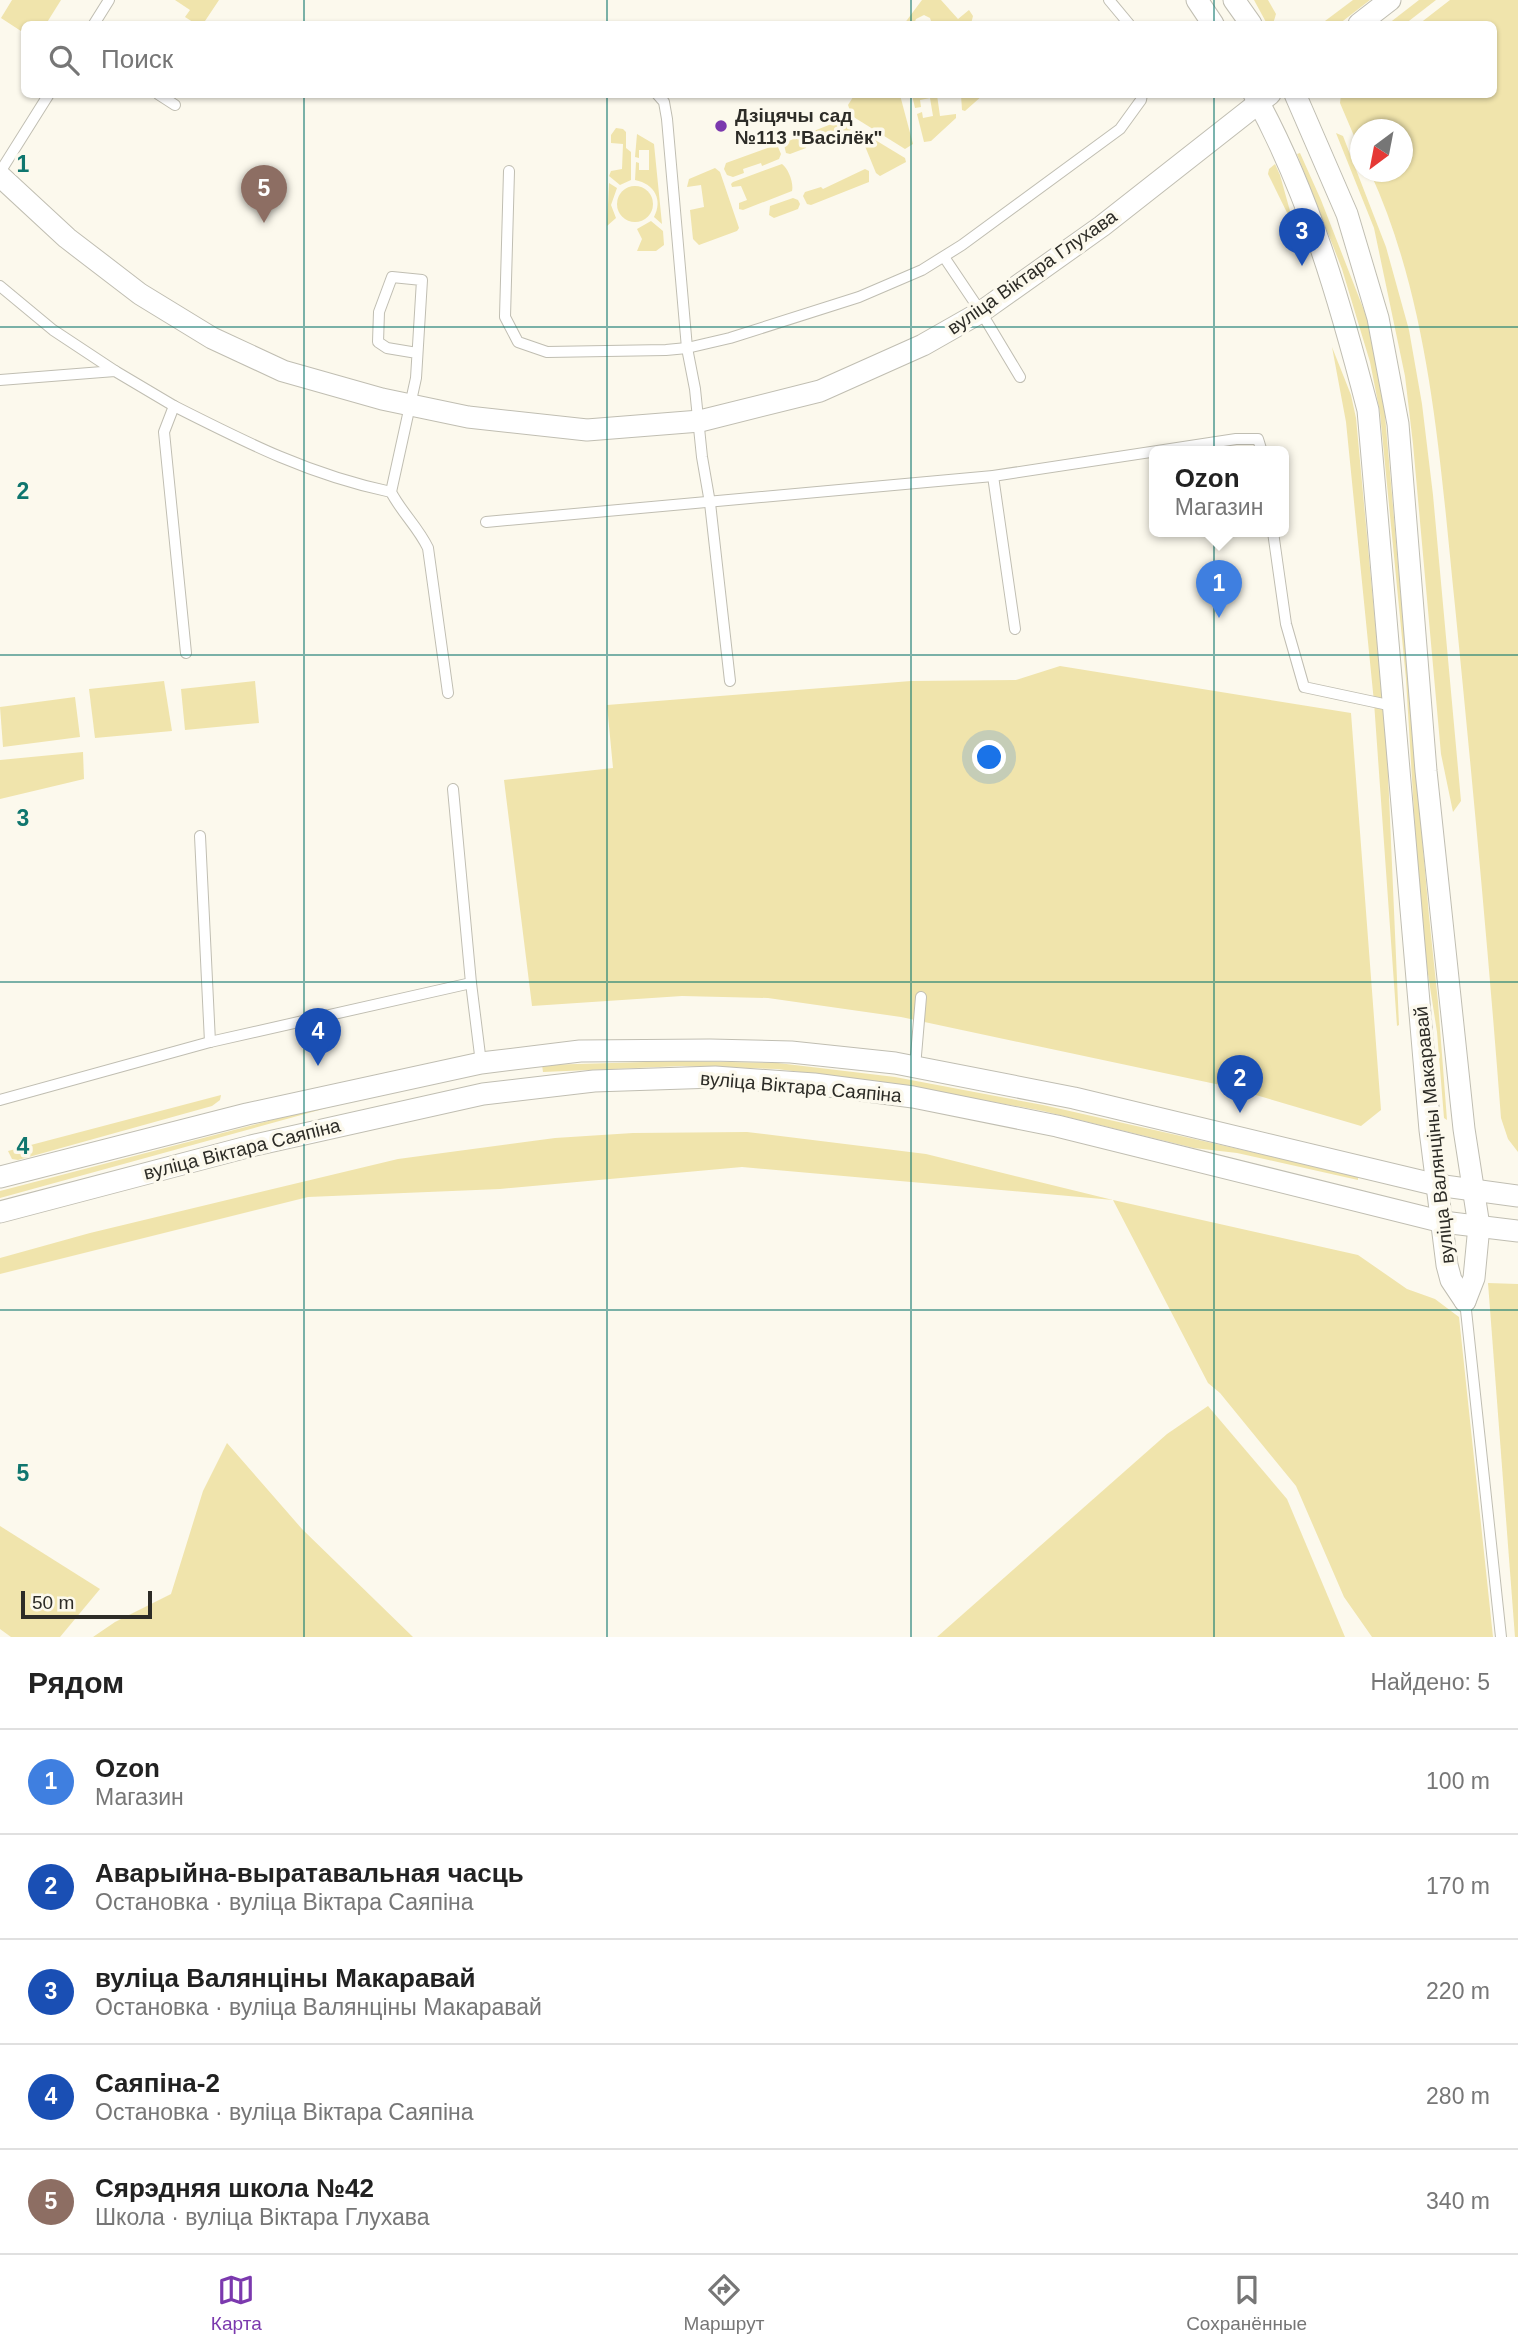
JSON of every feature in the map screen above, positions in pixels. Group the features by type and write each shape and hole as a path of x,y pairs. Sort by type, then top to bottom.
{"street":[{"path":"1197,0 1211,21"},
{"path":"1234,0 1249,21"},
{"path":"1363,21 1390,0"},
{"name":"вуліца Віктара Глухава","path":"0,174 67,238 140,294 212,338 283,371 408,405 468,417 587,430 700,421 820,391 923,345 981,312 1102,226 1260,98"},
{"name":"вуліца Валянціны Макаравай","path":"1261,98 1313,223 1343,316 1368,410 1430,1130 1447,1265 1451,1280 1465,1301"},
{"name":"вуліца Валянціны Макаравай","path":"1297,98 1346,214 1378,318 1398,424 1426,771 1472,1188 1479,1226 1474,1278 1465,1301"},
{"name":"вуліца Віктара Саяпіна","path":"0,1177 247,1114 481,1063 580,1051 710,1050 791,1052 915,1067 1074,1098 1437,1185 1518,1196"},
{"path":"481,1063 483,1094"},
{"name":"вуліца Віктара Саяпіна","path":"0,1212 263,1142 483,1094 594,1081 715,1077 814,1084 913,1097 1057,1126 1443,1222 1518,1231"}],"lane":[{"path":"96,21 109,0"},
{"path":"1109,0 1126,21"},
{"path":"0,174 47,98"},
{"path":"164,98 175,105"},
{"path":"660,98 664,102 667,119 687,348 700,421 702,457 710,503 730,681"},
{"path":"509,171 505,317 519,342 547,352 687,348 730,338 859,297 922,270 944,257 1120,129 1141,98"},
{"path":"944,257 1020,377"},
{"path":"417,353 387,348 378,342 379,312 392,277 422,280 416,378 391,492 400,509 419,529 428,548 448,693"},
{"path":"0,286 52,330 174,406 255,447 315,472 355,485 391,492"},
{"path":"0,380 116,371"},
{"path":"174,406 164,432 186,653"},
{"path":"1190,446 1236,439 1258,439 1260,446"},
{"path":"486,522 993,476 1149,452"},
{"path":"993,476 1015,629"},
{"path":"1274,537 1286,624 1304,687 1393,706"},
{"path":"453,789 481,1063"},
{"path":"200,836 210,1042"},
{"path":"0,1100 210,1042 471,983"},
{"path":"915,1067 921,997"},
{"path":"1465,1301 1501,1637"}],"shaded area":[{"path":"12,0 61,0 48,21 21,21 21,31 1,18"},
{"path":"175,0 219,0 205,21 191,21 185,17 190,10"},
{"path":"922,0 941,0 958,19 969,10 973,16 972,21 931,21 924,15 915,21 906,21"},
{"path":"1254,0 1268,0 1276,14 1274,21 1265,21"},
{"path":"1353,0 1370,0 1343,21 1325,21"},
{"path":"1419,0 1436,0 1409,21 1392,21"},
{"path":"1450,0 1518,0 1518,1152 1508,1139 1501,1118 1461,670 1430,385 1407,276 1391,223 1374,182 1413,182 1413,119 1350,119 1350,126 1340,103 1341,98 1497,98 1497,21 1423,21"},
{"path":"852,98 901,98 913,144 905,149 852,116 848,105"},
{"path":"913,98 930,98 920,100 921,107 915,108"},
{"path":"930,98 937,98 940,116 956,114 956,118 931,141 924,142 917,114 922,112 923,118 933,116"},
{"path":"961,98 980,98 965,111 962,110"},
{"path":"844,119 852,127 850,131 806,145 806,148 790,154 786,153 786,142"},
{"path":"616,128 626,132 626,148 631,152 631,180 620,185 609,176 611,171 622,169 623,144 611,143 611,135"},
{"path":"862,132 905,158 906,162 880,176 876,173 860,134"},
{"path":"1336,133 1343,136 1350,154 1350,168"},
{"path":"637,134 654,144 662,224 654,217 658,205 652,189 635,180 636,162 639,163 639,170 649,170 649,150 639,150 639,158 635,157"},
{"path":"773,146 778,147 781,154 779,159 762,166 761,163 743,169 744,173 733,177 727,175 724,169 726,163"},
{"path":"1300,153 1367,318 1384,404 1447,1120 1444,1118 1437,1032 1421,929 1406,679 1380,413 1370,362 1342,269 1297,154"},
{"path":"782,164 790,176 792,191 743,210 739,209 739,203 747,200 741,186 732,187 731,184"},
{"path":"1275,164 1280,175 1295,229 1268,174"},
{"path":"715,168 720,172 739,228 699,245 693,239 690,210 704,207 701,185 687,187 689,179"},
{"path":"865,169 869,171 869,182 811,205 807,204 803,196 805,192 821,187 823,189"},
{"path":"1356,182 1361,182 1386,247 1409,330 1422,404 1461,801 1453,812 1441,754 1405,376 1374,228"},
{"path":"609,183 617,188 611,205 616,218 607,226"},
{"path":"635,186 648,191 653,204 648,217 635,222 622,217 617,204 622,191"},
{"path":"793,198 800,204 798,209 774,218 769,215 770,206"},
{"path":"651,221 663,231 664,245 656,251 637,251 642,239 637,229"},
{"path":"1332,347 1351,395 1356,418 1387,750 1397,1026 1374,702 1346,422"},
{"path":"1060,666 1351,713 1381,1110 1361,1126 1225,1086 901,1017 768,998 682,996 532,1006 504,780 613,768 607,705 911,681 1016,680"},
{"path":"164,681 172,731 95,738 89,689"},
{"path":"255,681 259,723 185,730 181,689"},
{"path":"75,697 80,737 3,747 0,707"},
{"path":"83,752 84,779 0,799 0,760"},
{"path":"682,1061 778,1063 895,1077 1043,1105 1358,1176 1358,1180 1237,1153 1194,1148 1043,1111 894,1084 777,1069 682,1066 543,1072 542,1065"},
{"path":"435,1083 341,1104 0,1198 0,1191 341,1102"},
{"path":"221,1095 220,1100 212,1106 18,1160 12,1159 8,1151"},
{"path":"747,1132 926,1154 1113,1200 742,1167 500,1189 308,1197 0,1274 0,1258 90,1233 398,1159 555,1138 633,1133"},
{"path":"1113,1200 1358,1255 1407,1289 1435,1299 1459,1317 1493,1637 1372,1637 1344,1597 1296,1486 1220,1393 1208,1383"},
{"path":"1488,1283 1518,1284 1518,1637 1515,1637"},
{"path":"1208,1406 1287,1499 1345,1637 937,1637 1167,1434"},
{"path":"227,1443 302,1529 413,1637 93,1637 115,1622 171,1594 203,1491"},
{"path":"0,1526 100,1589 60,1637 11,1637 0,1629"}],"place":[{"name":"Дзіцячы сад №113 \"Васілёк\"","path":"721,126"},
{"name":"Сярэдняя школа №42","path":"264,223"},
{"name":"вуліца Валянціны Макаравай","path":"1302,266"},
{"name":"Ozon","path":"1219,618"},
{"name":"Саяпіна-2","path":"318,1066"},
{"name":"Аварыйна-выратавальная часць","path":"1240,1113"}]}
